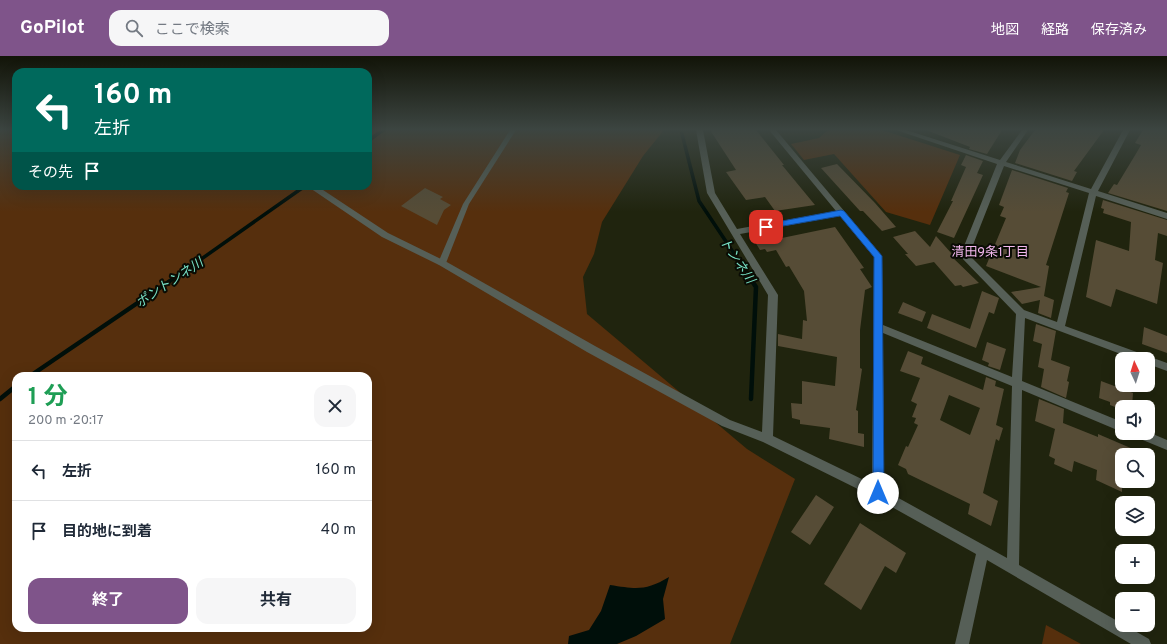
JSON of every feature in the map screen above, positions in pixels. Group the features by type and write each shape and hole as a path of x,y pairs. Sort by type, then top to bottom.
{"street":[{"path":"704,157 711,193 773,295 767,439"},
{"path":"795,157 878,256 878,493"},
{"path":"989,157 1167,216"},
{"path":"1005,157 1002,162 964,256 1021,313 1125,352"},
{"path":"1060,328 1093,192 1112,157"},
{"path":"317,190 385,235 442,263 591,349 726,423 767,439 878,493 1013,568 1144,644"},
{"path":"735,232 841,213"},
{"path":"1013,568 1017,384 1021,313"},
{"path":"879,327 1115,424"},
{"path":"1155,363 1167,367"},
{"path":"1153,440 1167,446"},
{"path":"962,644 983,551"}],"lane":[{"path":"442,263 466,204 496,157"}],"shaded area":[{"path":"0,157 12,157 12,190 372,190 372,157 642,157 602,222 594,254 583,277 587,314 747,449 795,479 730,644 0,644"},
{"path":"802,157 817,157 804,160"},
{"path":"837,157 959,157 930,225 886,212"},
{"path":"669,577 663,599 665,619 636,636 617,644 568,644 569,636 589,630 601,611 610,585 641,588 654,585"},
{"path":"1046,625 1081,644 1042,644"}],"building":[{"path":"728,157 778,157 784,165 782,165 815,205 775,211 765,197 746,200 726,172 736,170"},
{"path":"965,157 973,157 983,161 977,173 983,175 954,238 937,232 953,201 951,201 966,167 961,165"},
{"path":"1017,157 1084,157 1074,171 1077,172 1072,181 1015,163"},
{"path":"1134,157 1167,157 1167,211 1108,193 1114,184 1117,185"},
{"path":"837,164 896,227 882,231 863,211 860,211 821,168"},
{"path":"1012,170 1068,188 1066,192 1069,193 1046,265 1049,266 1044,296 1054,300 1051,318 1056,320 1038,313 1040,300 1022,304 1011,292 1041,287 986,266 1006,218 1000,216 1004,207 999,205"},
{"path":"425,188 443,197 440,199 451,205 444,210 437,225 401,206"},
{"path":"1103,200 1167,220 1167,236 1158,233 1155,260 1163,263 1157,304 1116,289 1111,307 1086,297 1096,240 1129,251 1131,222 1103,213 1104,209 1101,208"},
{"path":"835,227 864,268 860,269 872,287 865,290 860,330 860,368 862,369 856,410 858,411 858,433 864,434 864,447 829,439 830,428 800,424 800,420 792,418 791,403 802,404 802,381 835,386 837,357 778,346 778,334 802,339 803,320 807,321 804,291 789,266 786,267 776,250 767,252 765,249 760,250 752,237 773,233 777,239"},
{"path":"915,231 930,247 936,236 952,254 951,256 979,283 963,287 961,285 955,286 934,262 916,266 893,237"},
{"path":"982,291 999,298 994,314 989,312 976,348 927,328 932,314 970,329"},
{"path":"903,302 926,312 922,322 898,313"},
{"path":"1036,324 1056,331 1051,360 1070,367 1066,398 1041,387 1044,369 1038,367 1042,344 1033,341"},
{"path":"1144,327 1167,336 1167,353 1142,344"},
{"path":"987,342 1006,349 1000,370 988,366 989,363 982,360"},
{"path":"908,351 923,357 921,364 983,390 986,377 996,381 995,386 1004,389 996,425 1003,428 999,441 996,439 983,493 998,501 991,526 968,514 970,504 908,474 906,469 898,465 906,446 908,447 918,425 914,423 916,418 912,417 917,404 911,401 920,378 900,371","holes":["949,395 980,408 970,435 940,420"]},
{"path":"1101,381 1115,386 1115,392 1133,393 1132,400 1115,400 1115,407 1110,405 1110,402 1099,398"},
{"path":"1039,399 1064,409 1063,423 1098,437 1098,434 1131,448 1115,448 1115,488 1122,488 1122,492 1096,480 1097,470 1074,461 1072,472 1054,464 1055,459 1049,456 1055,429 1035,421"},
{"path":"816,495 834,507 810,545 791,532"},
{"path":"860,523 906,553 896,573 885,566 861,610 824,584"}],"waterway":[{"name":"トンネ川","path":"688,157 699,201 743,267"},
{"name":"ポントンネ川","path":"190,267 299,190"},
{"name":"ポントンネ川","path":"36,372 192,266"},
{"name":"トンネ川","path":"742,266 756,287 751,399"},
{"name":"ポントンネ川","path":"0,399 12,389"}],"district":[{"name":"清田9条1丁目","path":"990,251"}],"route":[{"path":"766,227 841,213 878,256 878,493"}]}
